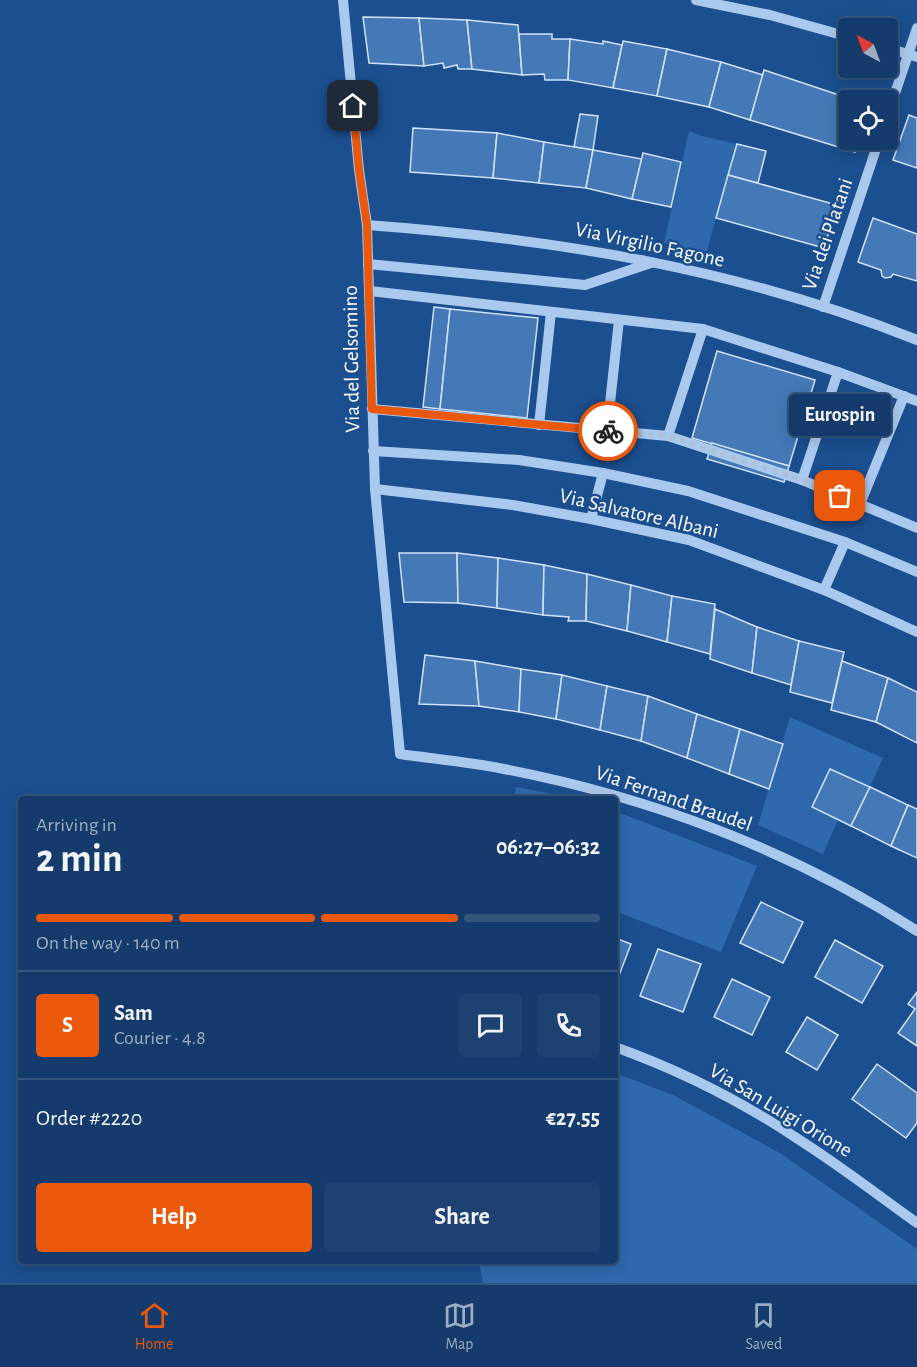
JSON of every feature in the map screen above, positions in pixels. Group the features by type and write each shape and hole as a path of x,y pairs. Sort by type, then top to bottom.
{"street":[{"name":"Via del Gelsomino","path":"343,0 359,170 367,225 375,489 400,754"},
{"path":"696,0 770,15 838,34"},
{"path":"898,91 913,56 917,28"},
{"path":"898,51 913,56"},
{"name":"Via dei Platani","path":"823,307 876,150"},
{"name":"Via Virgilio Fagone","path":"367,225 512,238 583,248 655,262 739,282 823,307 917,340"},
{"path":"368,264 585,285 655,262"},
{"path":"370,291 703,329 838,372 917,401"},
{"path":"539,425 551,312"},
{"path":"607,431 619,320"},
{"path":"668,436 703,329"},
{"path":"802,480 838,372"},
{"path":"860,504 904,396"},
{"path":"372,409 668,436 802,480 917,528"},
{"path":"373,451 519,460 603,473 688,490 845,542 917,572"},
{"path":"591,519 603,473"},
{"name":"Via Salvatore Albani","path":"375,489 513,505 689,540 824,590 917,632"},
{"path":"824,590 845,542"},
{"name":"Via Fernand Braudel","path":"400,754 503,768 616,796"},
{"name":"Via Fernand Braudel","path":"618,797 702,824 798,864 889,912 917,931"},
{"name":"Via San Luigi Orione","path":"618,1048 664,1067 754,1112 838,1166 917,1223"}],"shaded area":[{"path":"689,131 737,144 706,254 664,243"},
{"path":"790,717 883,758 870,787 830,769 812,807 838,820 823,854 758,825"},
{"path":"516,787 562,796 514,796"},
{"path":"618,812 757,866 721,952 618,912"},
{"path":"618,1074 673,1095 780,1153 917,1249 917,1283 483,1283 479,1264 618,1264"}],"building":[{"path":"363,17 419,18 424,66 369,63"},
{"path":"419,18 467,20 472,69 458,69 457,65 444,68 443,63 424,66"},
{"path":"467,20 518,25 522,75 472,69"},
{"path":"519,34 552,34 552,39 570,39 568,80 545,80 544,74 522,75"},
{"path":"570,39 622,45 613,88 568,80"},
{"path":"623,41 667,49 657,96 613,88"},
{"path":"667,49 721,62 709,107 657,96"},
{"path":"721,62 763,75 750,120 709,107"},
{"path":"764,70 838,95 838,147 750,120"},
{"path":"580,114 598,116 593,150 574,147"},
{"path":"909,115 917,118 917,168 893,160"},
{"path":"413,128 497,133 493,178 410,172"},
{"path":"497,133 544,142 539,183 493,178"},
{"path":"544,142 593,150 586,188 539,183"},
{"path":"737,144 766,151 758,183 728,175"},
{"path":"593,150 642,159 632,199 586,188"},
{"path":"643,153 681,162 671,207 632,199"},
{"path":"728,175 837,205 824,248 716,218"},
{"path":"873,218 917,234 917,281 893,274 885,278 881,270 858,262"},
{"path":"434,307 450,309 440,409 423,407"},
{"path":"450,309 538,318 527,418 440,409"},
{"path":"717,351 815,380 789,466 692,438"},
{"path":"712,443 789,466 784,482 707,459"},
{"path":"399,553 457,553 458,603 404,602"},
{"path":"457,553 498,558 497,608 458,603"},
{"path":"498,558 544,565 543,615 497,608"},
{"path":"544,565 587,574 586,621 568,621 569,617 543,615"},
{"path":"587,574 631,585 627,631 586,621"},
{"path":"631,585 672,596 667,642 627,631"},
{"path":"672,596 715,604 710,654 667,642"},
{"path":"715,609 757,627 752,673 710,659"},
{"path":"757,627 799,641 791,685 752,673"},
{"path":"799,641 844,652 832,703 790,692"},
{"path":"425,655 475,661 479,706 419,704"},
{"path":"475,661 521,669 519,712 479,706"},
{"path":"842,661 888,678 876,722 831,710"},
{"path":"521,669 562,675 556,719 519,712"},
{"path":"562,675 607,686 600,730 556,719"},
{"path":"888,678 917,692 917,743 876,722"},
{"path":"607,686 648,696 641,741 600,730"},
{"path":"648,696 697,714 687,758 641,741"},
{"path":"697,714 740,729 729,774 687,758"},
{"path":"740,729 783,744 769,789 729,774"},
{"path":"830,769 870,787 851,826 812,807"},
{"path":"870,787 908,805 891,846 851,826"},
{"path":"908,805 917,809 917,858 891,846"},
{"path":"761,902 803,922 783,963 740,943"},
{"path":"618,939 631,944 618,978"},
{"path":"835,940 883,966 862,1003 815,977"},
{"path":"658,949 701,964 683,1012 640,996"},
{"path":"732,979 770,997 752,1035 714,1017"},
{"path":"917,992 917,1046 898,1033 915,1009 908,1004"},
{"path":"807,1017 838,1035 817,1070 786,1052"},
{"path":"877,1064 917,1093 917,1123 906,1138 852,1099"}],"way so far":[{"path":"608,431 668,436 802,480 840,496"}],"place":[{"name":"Eurospin","path":"840,496"}],"route":[{"path":"353,106 367,225 372,409 608,431"}]}
